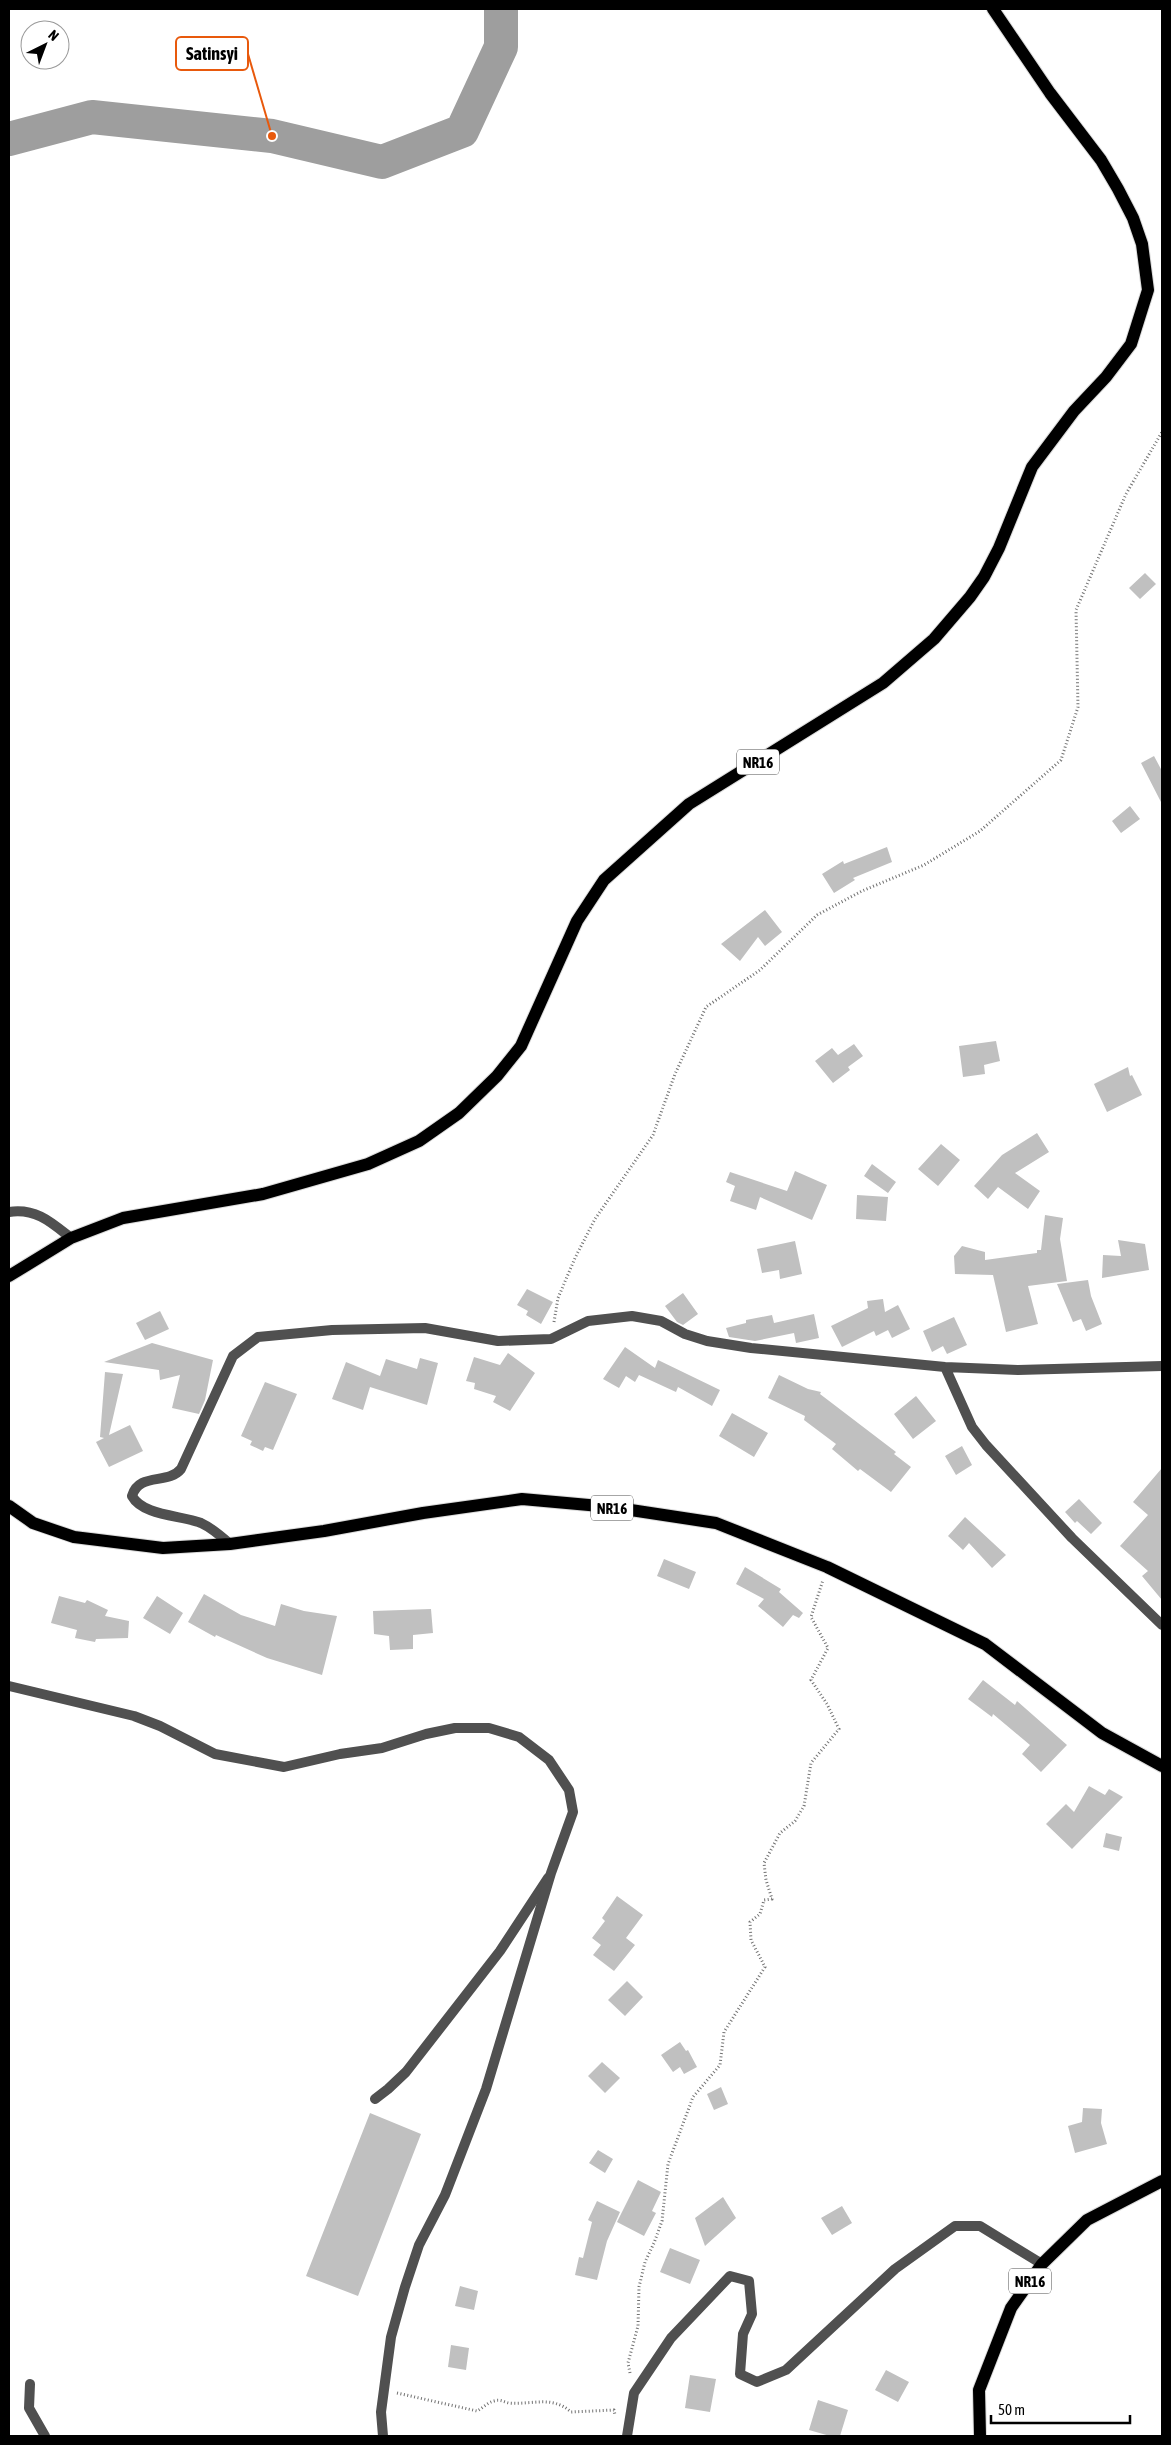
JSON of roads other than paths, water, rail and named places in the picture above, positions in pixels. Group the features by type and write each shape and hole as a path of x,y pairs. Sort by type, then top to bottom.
{"main road":[{"name":"NR16","path":"9,1276 71,1238 123,1218 263,1194 368,1164 419,1141 459,1113 497,1076 521,1046 577,921 604,880 689,804 883,683 934,639 970,597 999,548 1032,468 1074,411 1106,377 1131,344 1148,290 1142,244 1133,218 1118,189 1101,160 1050,93 993,9"},
{"name":"NR16","path":"9,1506 33,1523 74,1537 163,1548 230,1544 324,1531 522,1498 611,1507 716,1523 827,1566 985,1644 1102,1733 1162,1766"},
{"name":"NR16","path":"980,2436 979,2390 1011,2308 1042,2264 1087,2220 1162,2182"}],"street":[{"path":"9,1212 20,1211 38,1214 47,1218 71,1238"},
{"path":"230,1544 213,1530 200,1523 162,1514 136,1502 132,1496 134,1490 140,1484 171,1477 181,1469 233,1356 258,1337 332,1330 425,1328 498,1341 550,1339 588,1321 641,1316 667,1323 685,1334 707,1341 945,1367 1018,1370 1162,1366"},
{"path":"945,1367 972,1427 986,1446 1072,1538 1162,1625"},
{"path":"9,1686 134,1716 160,1726 215,1754 284,1767 340,1754 382,1748 426,1734 455,1728 489,1728 519,1737 548,1760 569,1790 573,1812 551,1873 486,2089 445,2195 419,2246 405,2287 391,2337 381,2412 383,2436"},
{"path":"375,2099 388,2090 406,2072 500,1951 551,1873"},
{"path":"627,2436 634,2393 671,2338 730,2276 749,2281 752,2314 743,2334 740,2374 757,2382 786,2370 895,2269 955,2226 980,2226 1042,2264"},
{"path":"30,2384 29,2408 44,2436"}],"waterway":[{"path":"9,139 92,117 272,136 382,162 462,131 501,47 501,9"}],"place":[{"name":"Satinsyi","path":"272,136"}]}
